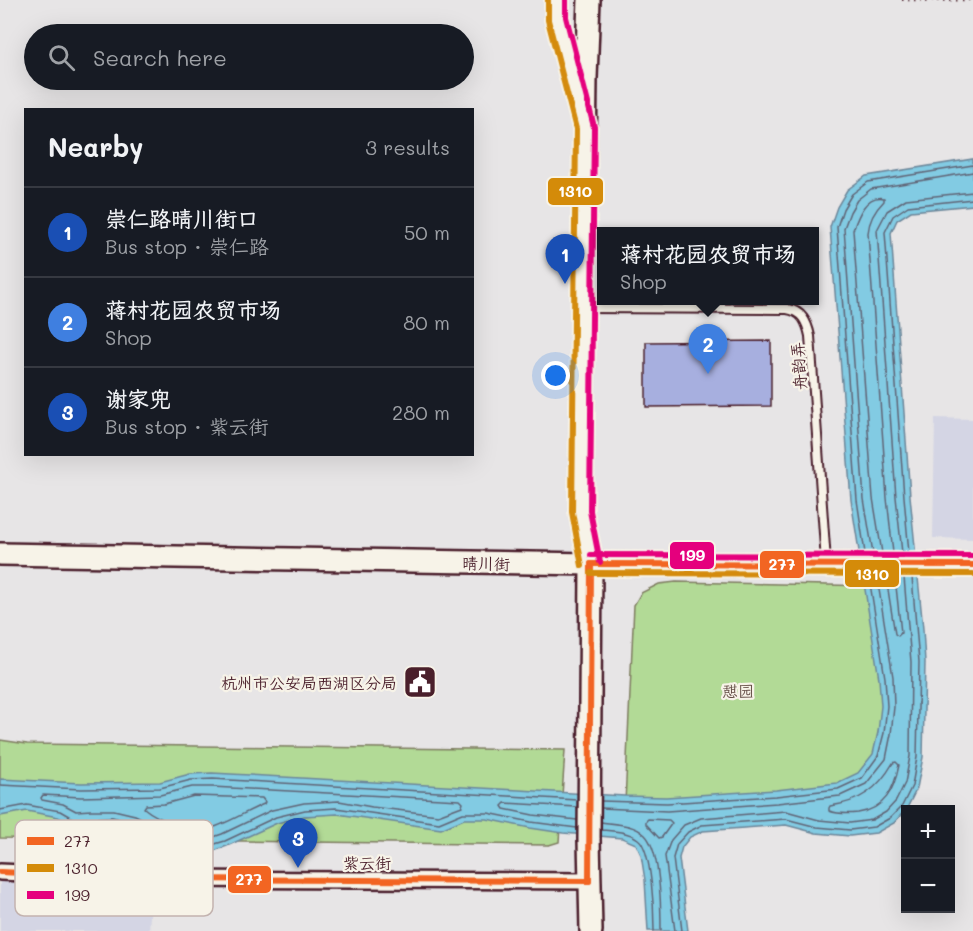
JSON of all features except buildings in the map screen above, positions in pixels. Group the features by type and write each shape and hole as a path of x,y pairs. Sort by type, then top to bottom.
{"street":[{"path":"557,0 557,18 585,128"},
{"path":"589,0 585,128 581,512 591,564 588,839 591,931"},
{"name":"晴川街","path":"0,554 591,564 973,565"},
{"name":"紫云街","path":"0,872 15,873"},
{"name":"紫云街","path":"213,879 590,880"}],"lane":[{"name":"舟韵弄","path":"583,308 787,309 795,310 802,317 807,323 810,336 826,564"}],"path":[{"path":"902,0 973,0"}],"shaded area":[{"path":"935,418 973,419 973,539 933,538"},
{"path":"0,880 15,880 15,916 150,916 149,931 0,931"}],"green space":[{"name":"憇园","path":"676,582 875,586 889,694 878,758 847,787 625,803 634,605 641,593 659,584"},
{"path":"0,740 27,744 565,750 559,842 549,845 213,841 213,820 15,820 15,838 0,838"}],"water":[{"path":"973,159 973,205 911,211 897,220 891,233 910,496 925,662 923,757 917,788 908,805 901,805 901,815 894,823 876,833 850,836 816,833 786,825 703,831 690,837 682,847 679,858 688,931 648,931 641,855 636,844 622,838 563,833 487,819 464,819 441,829 337,814 305,816 277,823 213,851 213,820 64,820 27,811 0,816 0,779 81,783 160,782 190,774 212,773 666,797 776,790 837,783 858,773 873,754 881,706 879,679 851,500 830,227 837,207 847,190 866,176"}],"transit line":[{"name":"1310","path":"548,0 548,20 576,129 572,512 582,566"},
{"name":"199","path":"566,0 566,17 594,127 590,511 600,562"},
{"name":"199","path":"591,555 973,556"},
{"name":"277","path":"591,564 973,565"},
{"name":"277","path":"589,881 591,564"},
{"name":"1310","path":"591,573 973,574"},
{"name":"277","path":"0,872 15,873"},
{"name":"277","path":"213,879 589,881"}],"place":[{"name":"崇仁路晴川街口","path":"565,284"},
{"name":"蒋村花园农贸市场","path":"708,374"},
{"name":"杭州市公安局西湖区分局","path":"420,682"},
{"name":"谢家兜","path":"298,868"}]}
